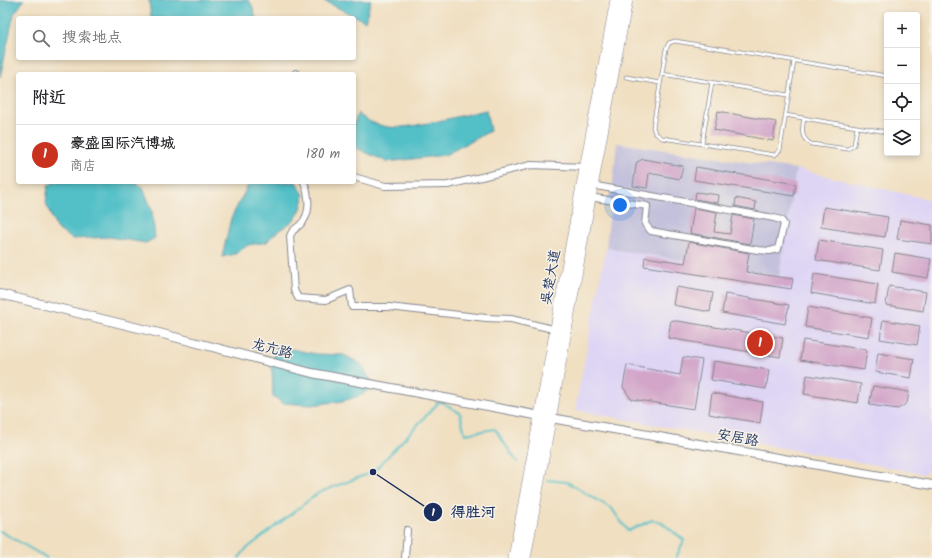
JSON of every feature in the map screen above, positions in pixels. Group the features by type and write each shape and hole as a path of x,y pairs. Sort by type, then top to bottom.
{"highway":[{"name":"吴楚大道","path":"514,558 546,448 546,417 557,330 616,0"},
{"name":"吴楚大道","path":"525,558 527,517 534,446 546,417 627,0"}],"street":[{"path":"356,178 385,186 448,184 531,165 586,168"},
{"path":"305,184 309,195 307,213 300,224 292,230 290,236 294,290 298,298 326,300 350,290 352,306 511,319 557,330"},
{"path":"589,197 647,206 645,224 650,231 758,250 770,251 778,249 784,224 781,220 774,218 591,185"},
{"name":"龙亢路","path":"0,294 159,332 312,373 546,417"},
{"name":"安居路","path":"546,417 932,486"},
{"path":"405,558 407,530"}],"lane":[{"path":"794,61 780,150 775,155 662,138 655,133 653,126 666,49 669,44 675,41 884,76"},
{"path":"662,74 788,95"},
{"path":"626,77 660,83"},
{"path":"702,144 712,82"},
{"path":"785,115 884,132"},
{"path":"804,118 802,136 806,142 811,144 848,149 854,145 857,127"}],"shaded area":[{"path":"617,143 796,169 779,276 606,248"},
{"path":"796,169 932,200 932,466 924,474 575,410 606,248 779,276"}],"water":[{"path":"0,0 24,0 14,14 0,77"},
{"path":"149,0 248,0 252,5 255,16 151,16"},
{"path":"322,0 371,0 365,21"},
{"path":"486,110 490,131 445,155 387,162 356,148 356,118 358,113 376,124 388,127 409,126"},
{"path":"51,184 138,184 143,187 152,211 155,238 146,243 109,237 72,239 56,228 46,203 48,186"},
{"path":"249,184 297,184 304,195 302,206 295,219 279,230 267,242 248,245 235,254 222,257 231,218"},
{"path":"276,346 316,354 344,355 361,364 374,385 362,395 343,401 311,405 282,403 273,396 272,367"}],"building":[{"path":"718,111 776,122 773,141 714,130"},
{"path":"643,159 683,166 680,179 649,173 647,188 633,186 637,162"},
{"path":"696,167 796,184 794,196 694,180"},
{"path":"696,192 719,195 718,203 695,199"},
{"path":"736,198 756,202 755,210 735,206"},
{"path":"824,207 888,217 885,237 821,227"},
{"path":"694,208 717,212 714,232 730,234 733,215 754,219 750,244 690,233"},
{"path":"900,220 932,225 932,244 897,239"},
{"path":"819,240 883,250 880,270 816,260"},
{"path":"689,242 749,253 746,272 793,279 791,289 644,266 645,257 685,263"},
{"path":"895,253 931,259 928,278 892,272"},
{"path":"814,274 878,284 875,304 811,293"},
{"path":"889,286 926,292 923,311 886,305"},
{"path":"676,287 713,293 710,312 673,305"},
{"path":"725,294 789,305 785,324 722,313"},
{"path":"808,307 872,318 869,337 805,327"},
{"path":"671,320 783,338 780,357 668,338"},
{"path":"883,320 920,326 917,345 880,339"},
{"path":"803,340 867,350 864,370 800,360"},
{"path":"878,353 914,359 911,378 875,372"},
{"path":"683,357 702,360 694,409 631,399 623,387 627,365 680,375"},
{"path":"714,361 769,370 766,389 711,380"},
{"path":"807,375 861,384 858,403 804,394"},
{"path":"873,386 909,392 907,403 898,409 869,405"},
{"path":"712,393 763,402 760,423 709,414"}],"waterway":[{"path":"239,558 245,550 318,493 373,472 440,401 460,413 465,434 495,429 517,462"},
{"path":"547,480 567,482 612,509 628,531 652,520 662,523 684,540 676,558"},
{"path":"0,531 47,558"}],"place":[{"name":"豪盛国际汽博城","path":"760,343"},
{"name":"得胜河","path":"373,472"}]}
